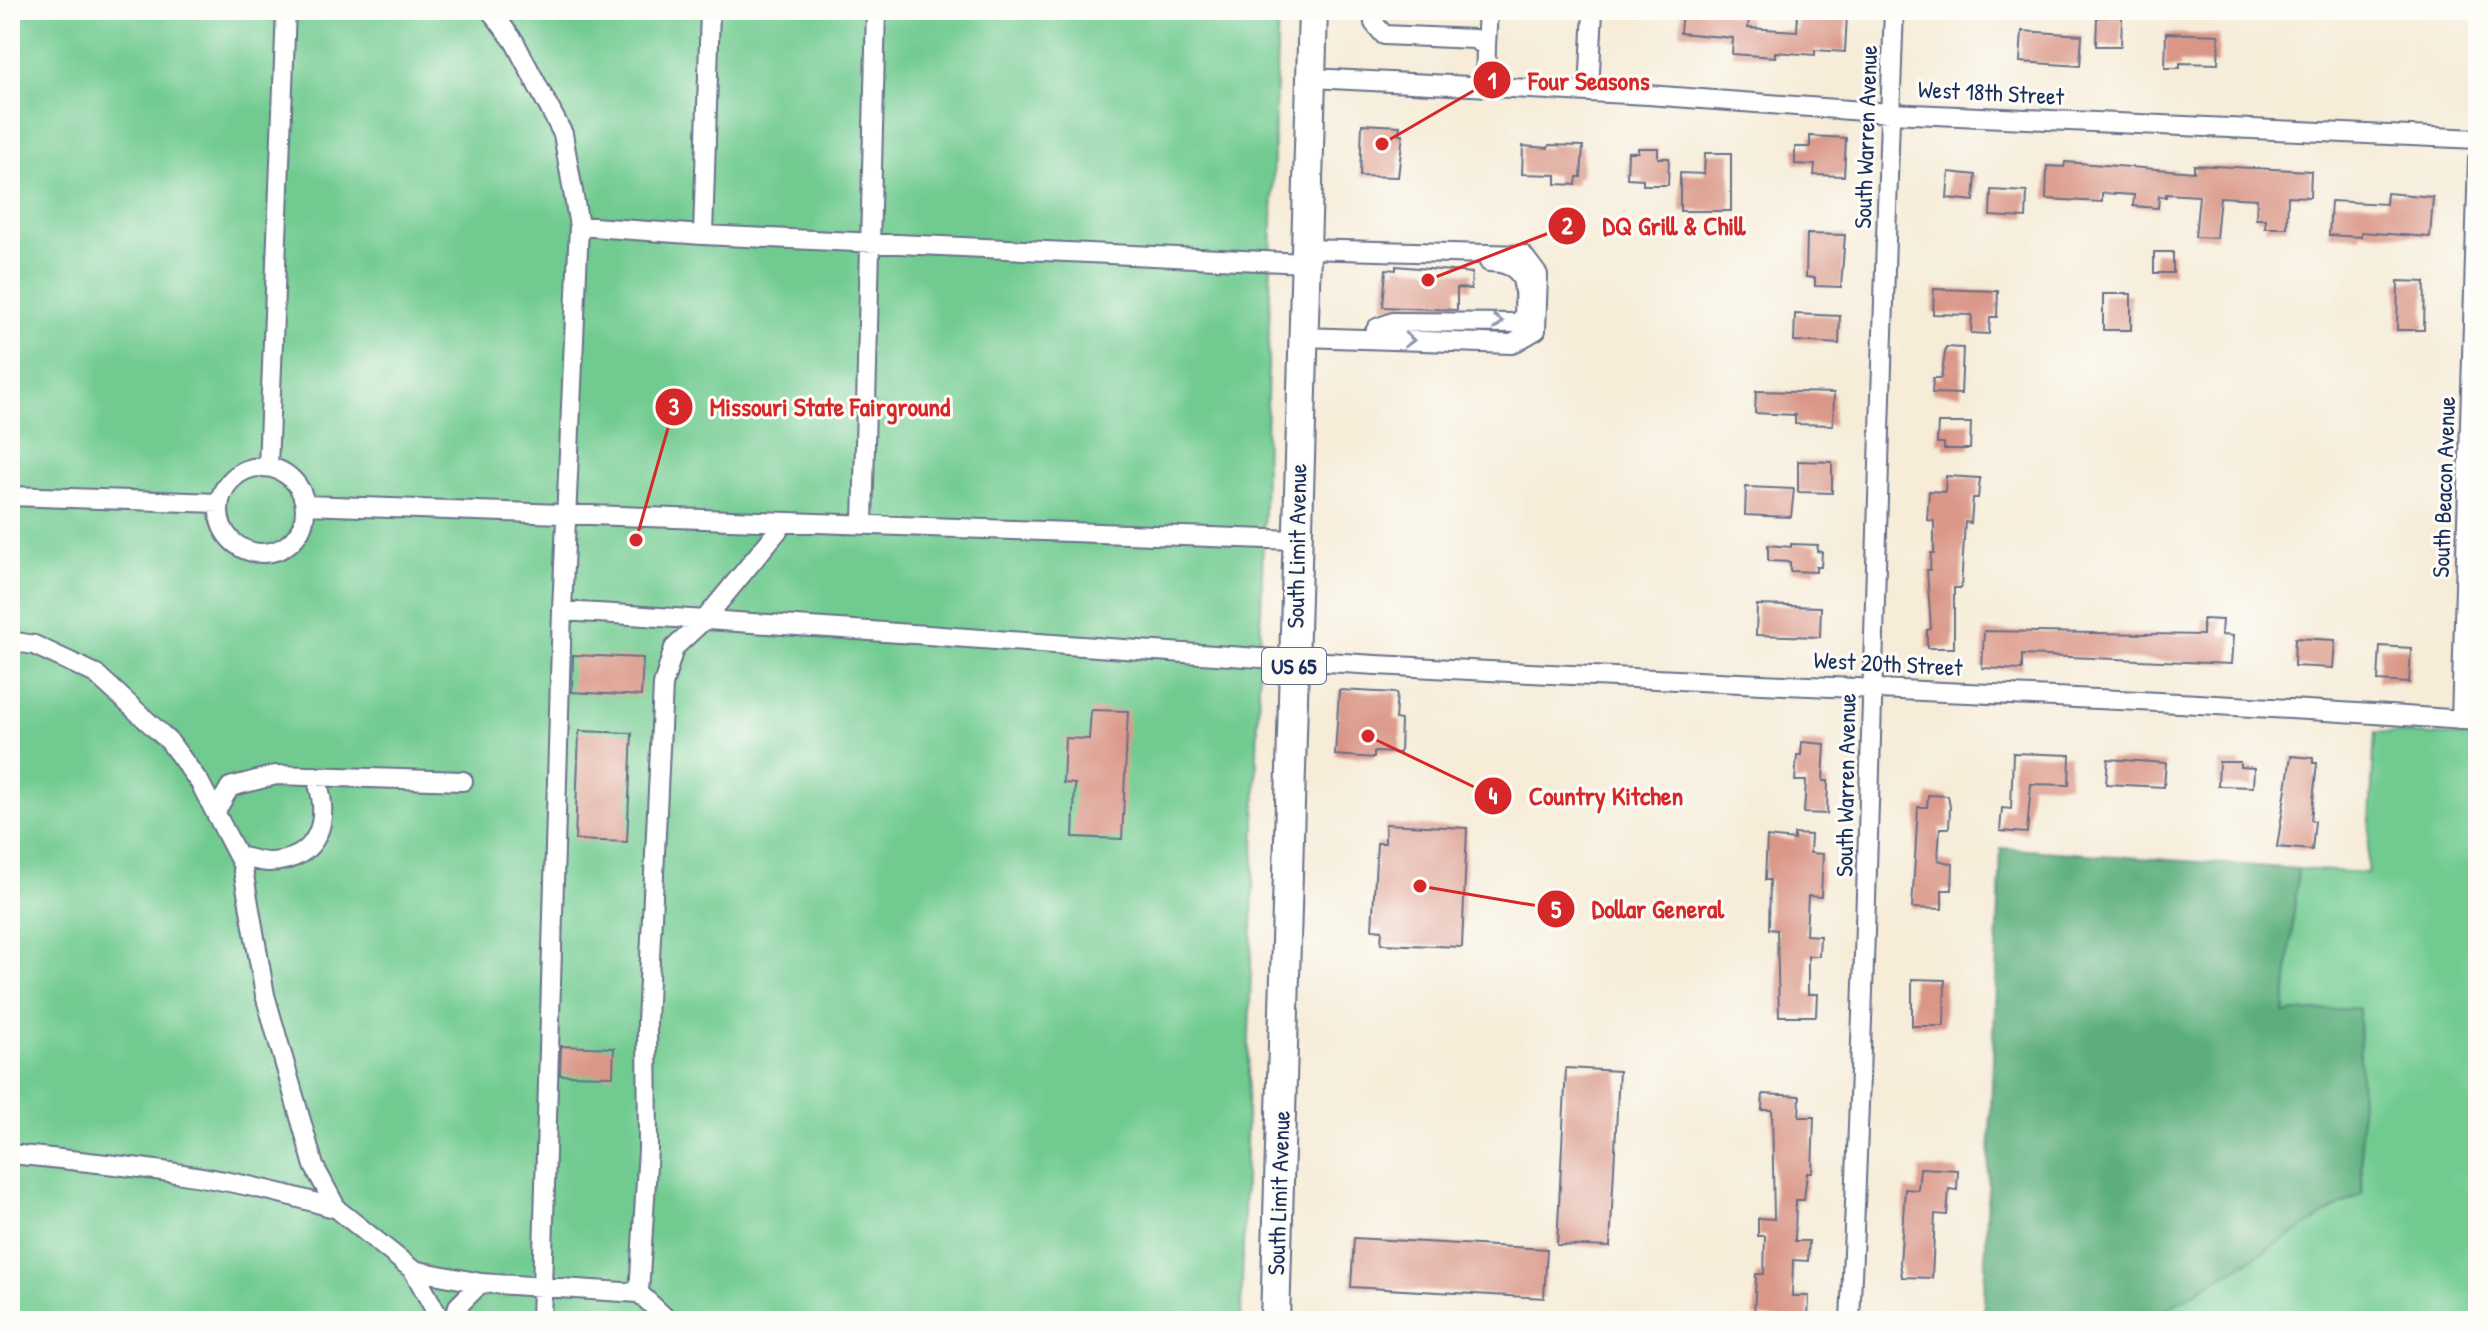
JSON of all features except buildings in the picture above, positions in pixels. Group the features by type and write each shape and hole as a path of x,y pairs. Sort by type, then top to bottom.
{"highway":[{"name":"South Limit Avenue","path":"1275,1321 1313,10"}],"street":[{"path":"268,467 286,10"},
{"path":"490,10 514,41 563,134 579,226 562,611 541,1321"},
{"path":"703,235 710,10"},
{"path":"863,524 876,10"},
{"path":"1374,10 1374,23 1384,35 1474,39 1486,46"},
{"path":"1485,87 1488,10"},
{"path":"1589,92 1593,10"},
{"name":"South Warren Avenue","path":"1850,1321 1868,915 1872,687 1894,10"},
{"name":"West 18th Street","path":"1311,78 1589,92 1890,113 2478,139"},
{"name":"South Beacon Avenue","path":"2469,720 2478,159"},
{"path":"579,226 869,244 1504,263 1519,273 1525,284 1524,316 1518,323 1393,322 1377,328 1371,339 1303,337"},
{"path":"268,467 293,479 305,505 299,532 277,550 263,553 236,544 227,534 219,503 230,481 241,472 268,467"},
{"path":"10,496 219,503"},
{"path":"305,505 1297,540"},
{"path":"639,1293 648,1149 647,1022 663,685 674,648 705,619 785,522"},
{"name":"West 20th Street","path":"562,611 1295,660 1872,687 2469,720"},
{"path":"10,641 34,645 96,674 169,741 216,811 238,856 278,1048 314,1166 337,1209"},
{"path":"216,811 230,787 276,775 463,781"},
{"path":"238,856 270,862 301,854 317,835 325,816 324,798 315,776"},
{"path":"10,1154 210,1176 286,1193 337,1209 413,1270 441,1321"},
{"path":"413,1270 481,1283 639,1293 669,1321"},
{"path":"455,1321 458,1306 481,1283"}],"green space":[{"path":"10,10 1278,10 1241,1321 10,1321"},
{"path":"2375,732 2478,737 2478,1321 2147,1321 2362,1192 2359,1008 2284,1013 2298,869 2367,873"},
{"path":"2001,848 2298,869 2284,1013 2359,1008 2362,1193 2147,1321 1983,1321"}],"place":[{"name":"Four Seasons","path":"1382,144"},
{"name":"DQ Grill & Chill","path":"1428,280"},
{"name":"Missouri State Fairground","path":"636,540"},
{"name":"Country Kitchen","path":"1368,736"},
{"name":"Dollar General","path":"1420,886"}]}
